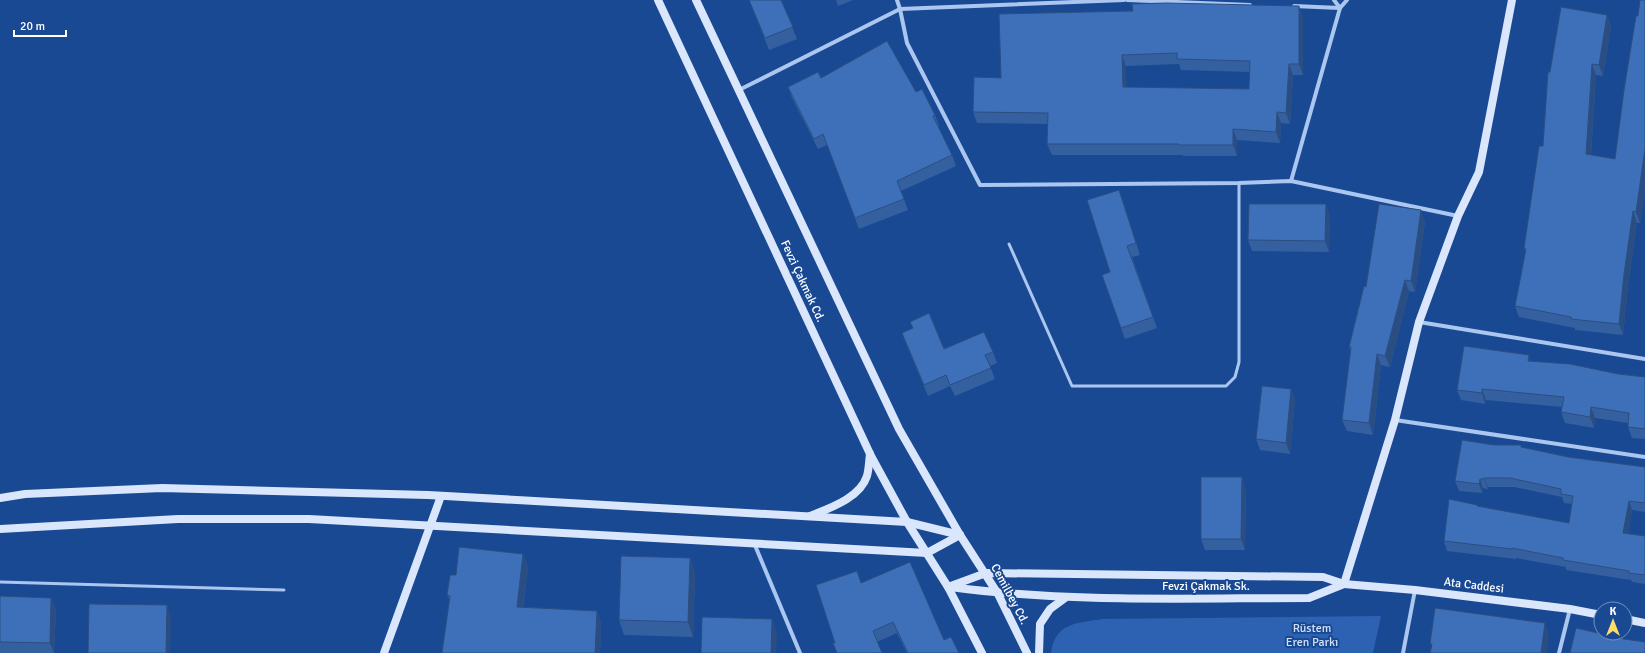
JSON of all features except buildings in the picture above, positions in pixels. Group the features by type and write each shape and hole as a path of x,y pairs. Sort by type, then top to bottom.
{"street":[{"name":"Fevzi Çakmak Cd.","path":"658,0 870,454 907,522 948,587"},
{"name":"Fevzi Çakmak Cd.","path":"696,0 899,429 969,548"},
{"path":"897,0 907,43 980,185 1239,183 1290,181 1458,216"},
{"path":"738,90 900,9 1125,0 1253,5"},
{"path":"1334,0 1340,8"},
{"path":"1290,181 1340,8 1347,0"},
{"path":"982,653 948,587 986,573 1323,577 1344,584 1395,420 1419,322 1458,216 1479,172 1512,0"},
{"path":"1292,6 1340,8"},
{"path":"1419,322 1645,359"},
{"path":"1395,420 1645,457"},
{"path":"809,517 844,500 859,489 867,477 870,454"},
{"path":"0,498 25,494 162,488 441,496 907,522 960,535"},
{"path":"384,653 441,496"},
{"path":"0,530 178,519 309,519 927,553 960,535"},
{"path":"754,543 800,653"},
{"name":"Cemilbey Cd.","path":"969,548 998,594 1026,653"},
{"name":"Ata Caddesi","path":"1344,584 1415,590 1570,609 1593,613"},
{"name":"Fevzi Çakmak Sk.","path":"948,587 998,594 1065,598 1309,598 1344,584"},
{"path":"1403,653 1415,590"},
{"path":"1039,653 1040,624 1050,609 1065,598"},
{"path":"1560,653 1570,609"},
{"path":"1633,621 1645,623"}],"lane":[{"path":"1009,244 1072,386 1226,386 1235,377 1239,362 1239,183"},
{"path":"0,582 284,590"}],"green space":[{"name":"Rüstem Eren Parkı","path":"1381,616 1373,653 1051,653 1053,643 1057,635 1069,626 1077,623 1103,619"}]}
